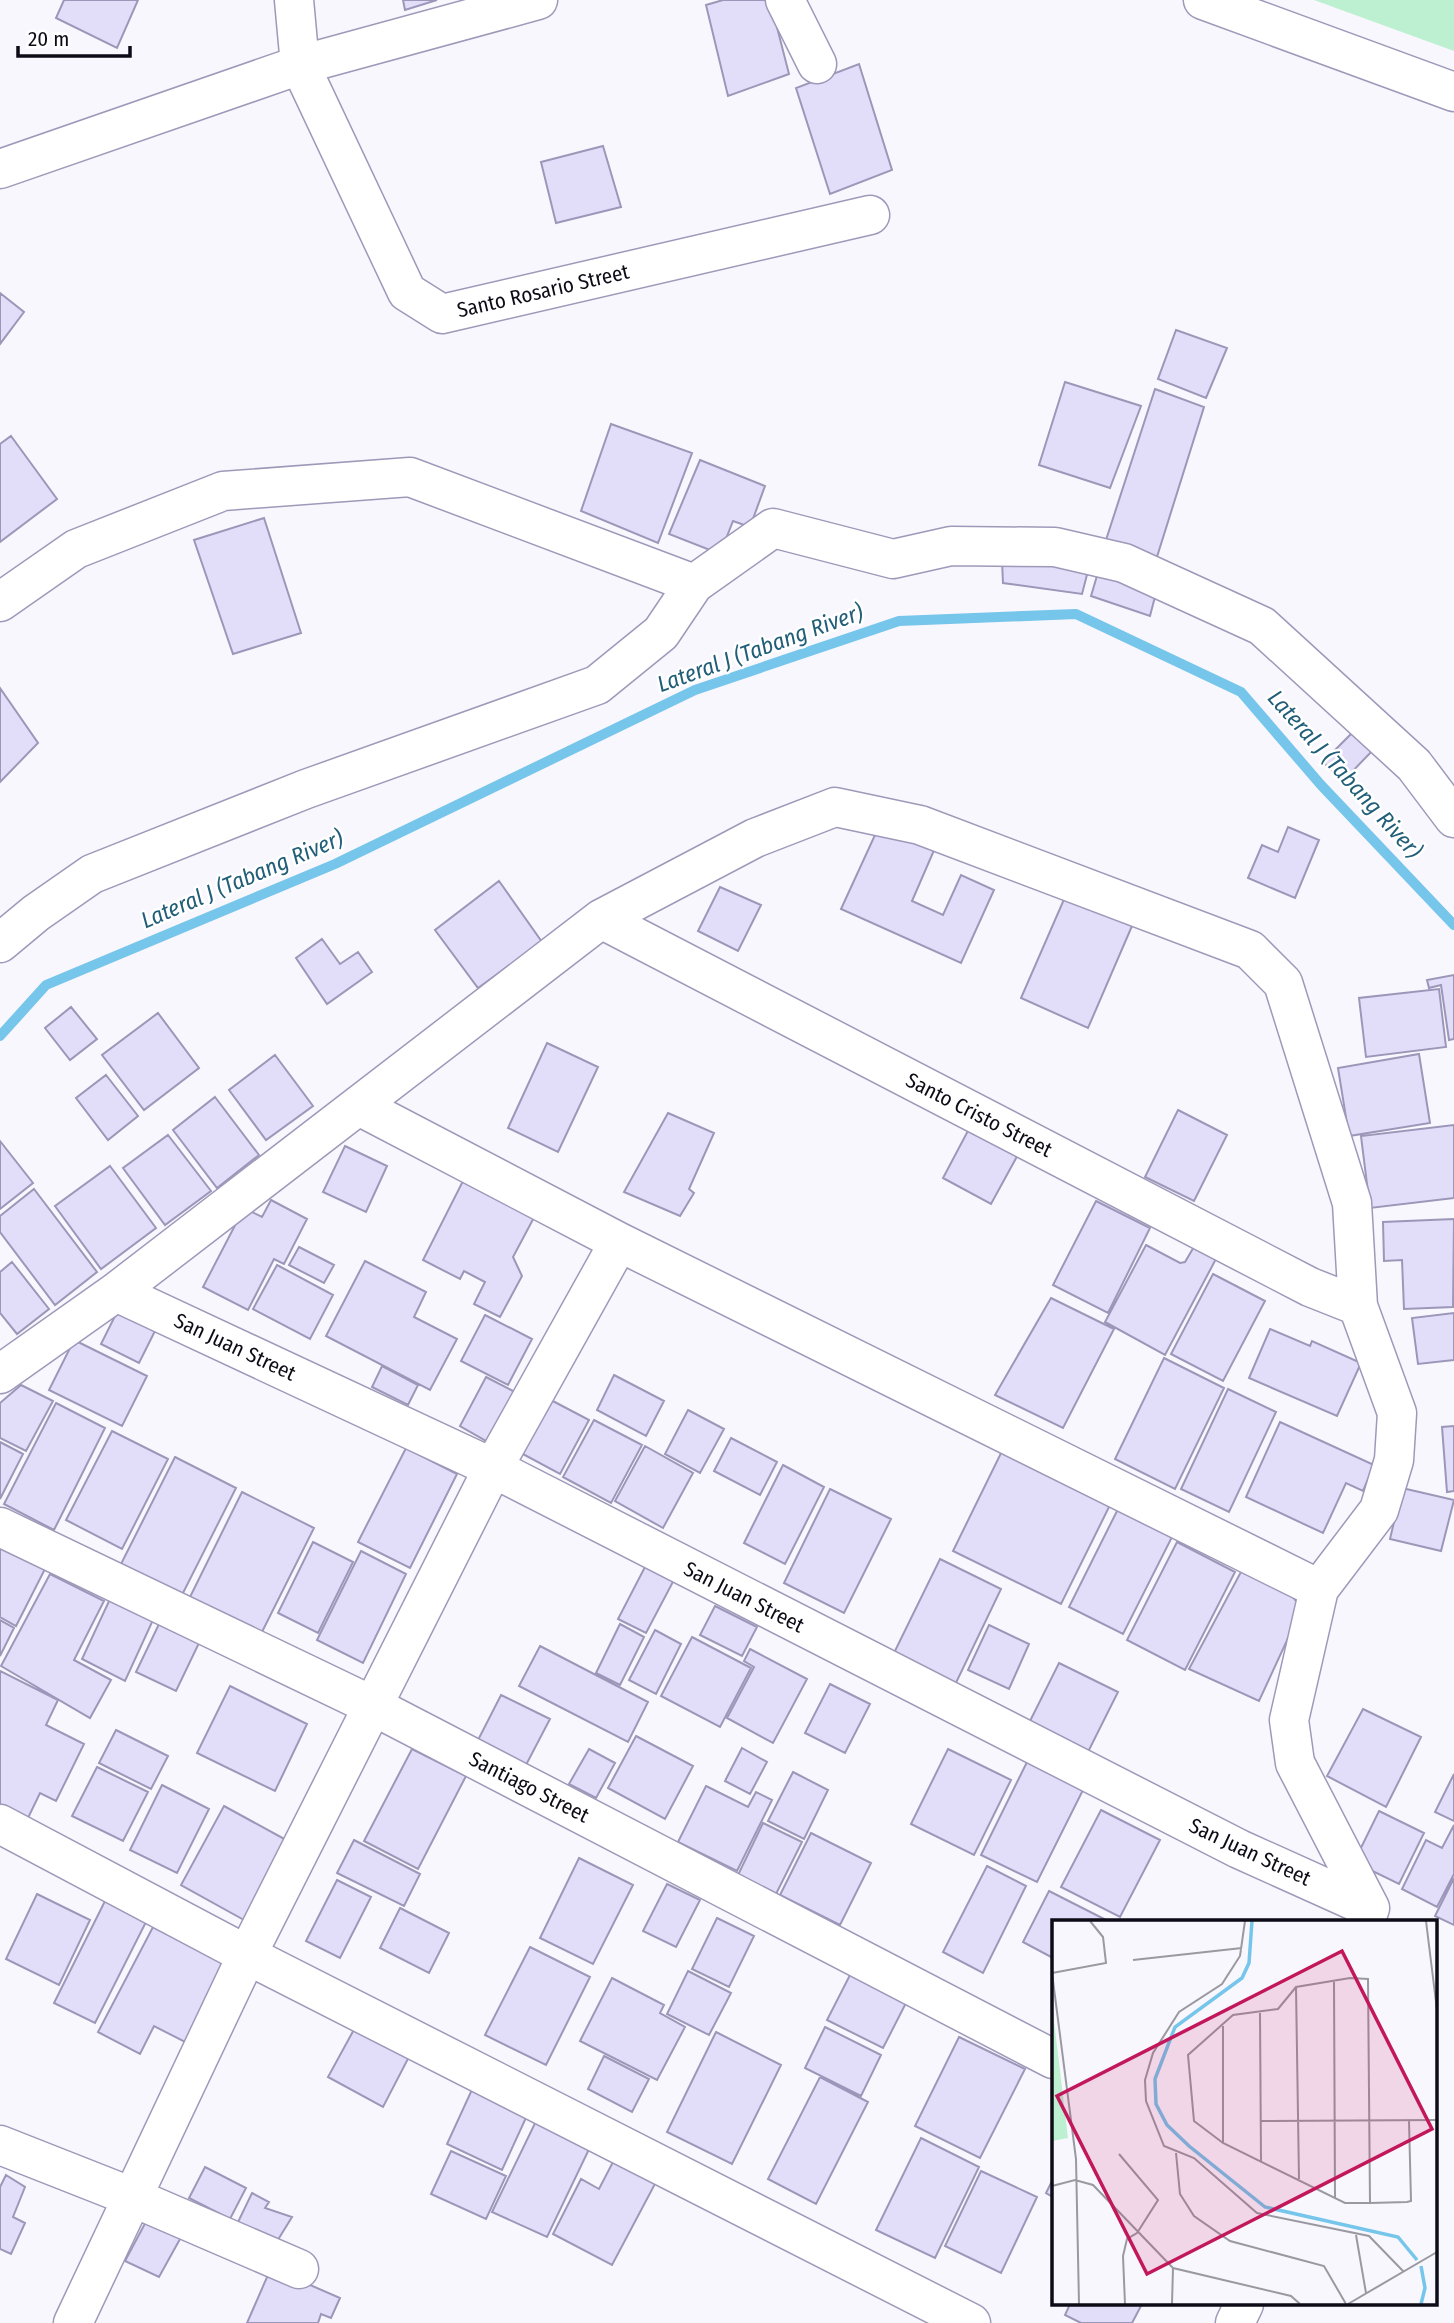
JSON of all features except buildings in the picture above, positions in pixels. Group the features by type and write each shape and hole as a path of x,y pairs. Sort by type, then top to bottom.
{"street":[{"name":"Santo Rosario Street","path":"294,0 300,65 407,292 442,314 870,215"},
{"path":"0,169 300,65 538,0"},
{"path":"785,0 817,64"},
{"path":"1203,0 1454,92"},
{"path":"0,602 76,549 223,491 410,477 694,584"},
{"path":"0,943 36,913 92,874 306,789 597,685 662,633 694,584 773,528 893,559 951,546 1055,547 1124,563 1262,626 1414,765 1454,818"},
{"path":"0,1374 116,1292 601,919 755,838 835,807 920,825 1250,950 1283,983 1352,1203 1358,1306 1397,1413 1394,1460 1379,1510 1319,1589 1289,1720 1295,1763 1367,1915"},
{"name":"Santo Cristo Street","path":"601,919 1310,1287 1358,1306"},
{"path":"359,1106 619,1241 1319,1589"},
{"path":"73,2323 247,1955 493,1468 619,1241"},
{"name":"San Juan Street","path":"116,1292 493,1468 1367,1915"},
{"name":"Santiago Street","path":"0,1527 373,1706 1052,2058"},
{"path":"0,1824 247,1955 971,2323"},
{"path":"0,2146 132,2197 299,2269"},
{"path":"1235,2323 1243,2306"}],"green space":[{"path":"1314,0 1454,0 1454,51"}],"waterway":[{"name":"Lateral J (Tabang River)","path":"0,1036 46,985 335,864 695,690 899,621 1076,614 1241,692 1321,785 1454,925"}]}
